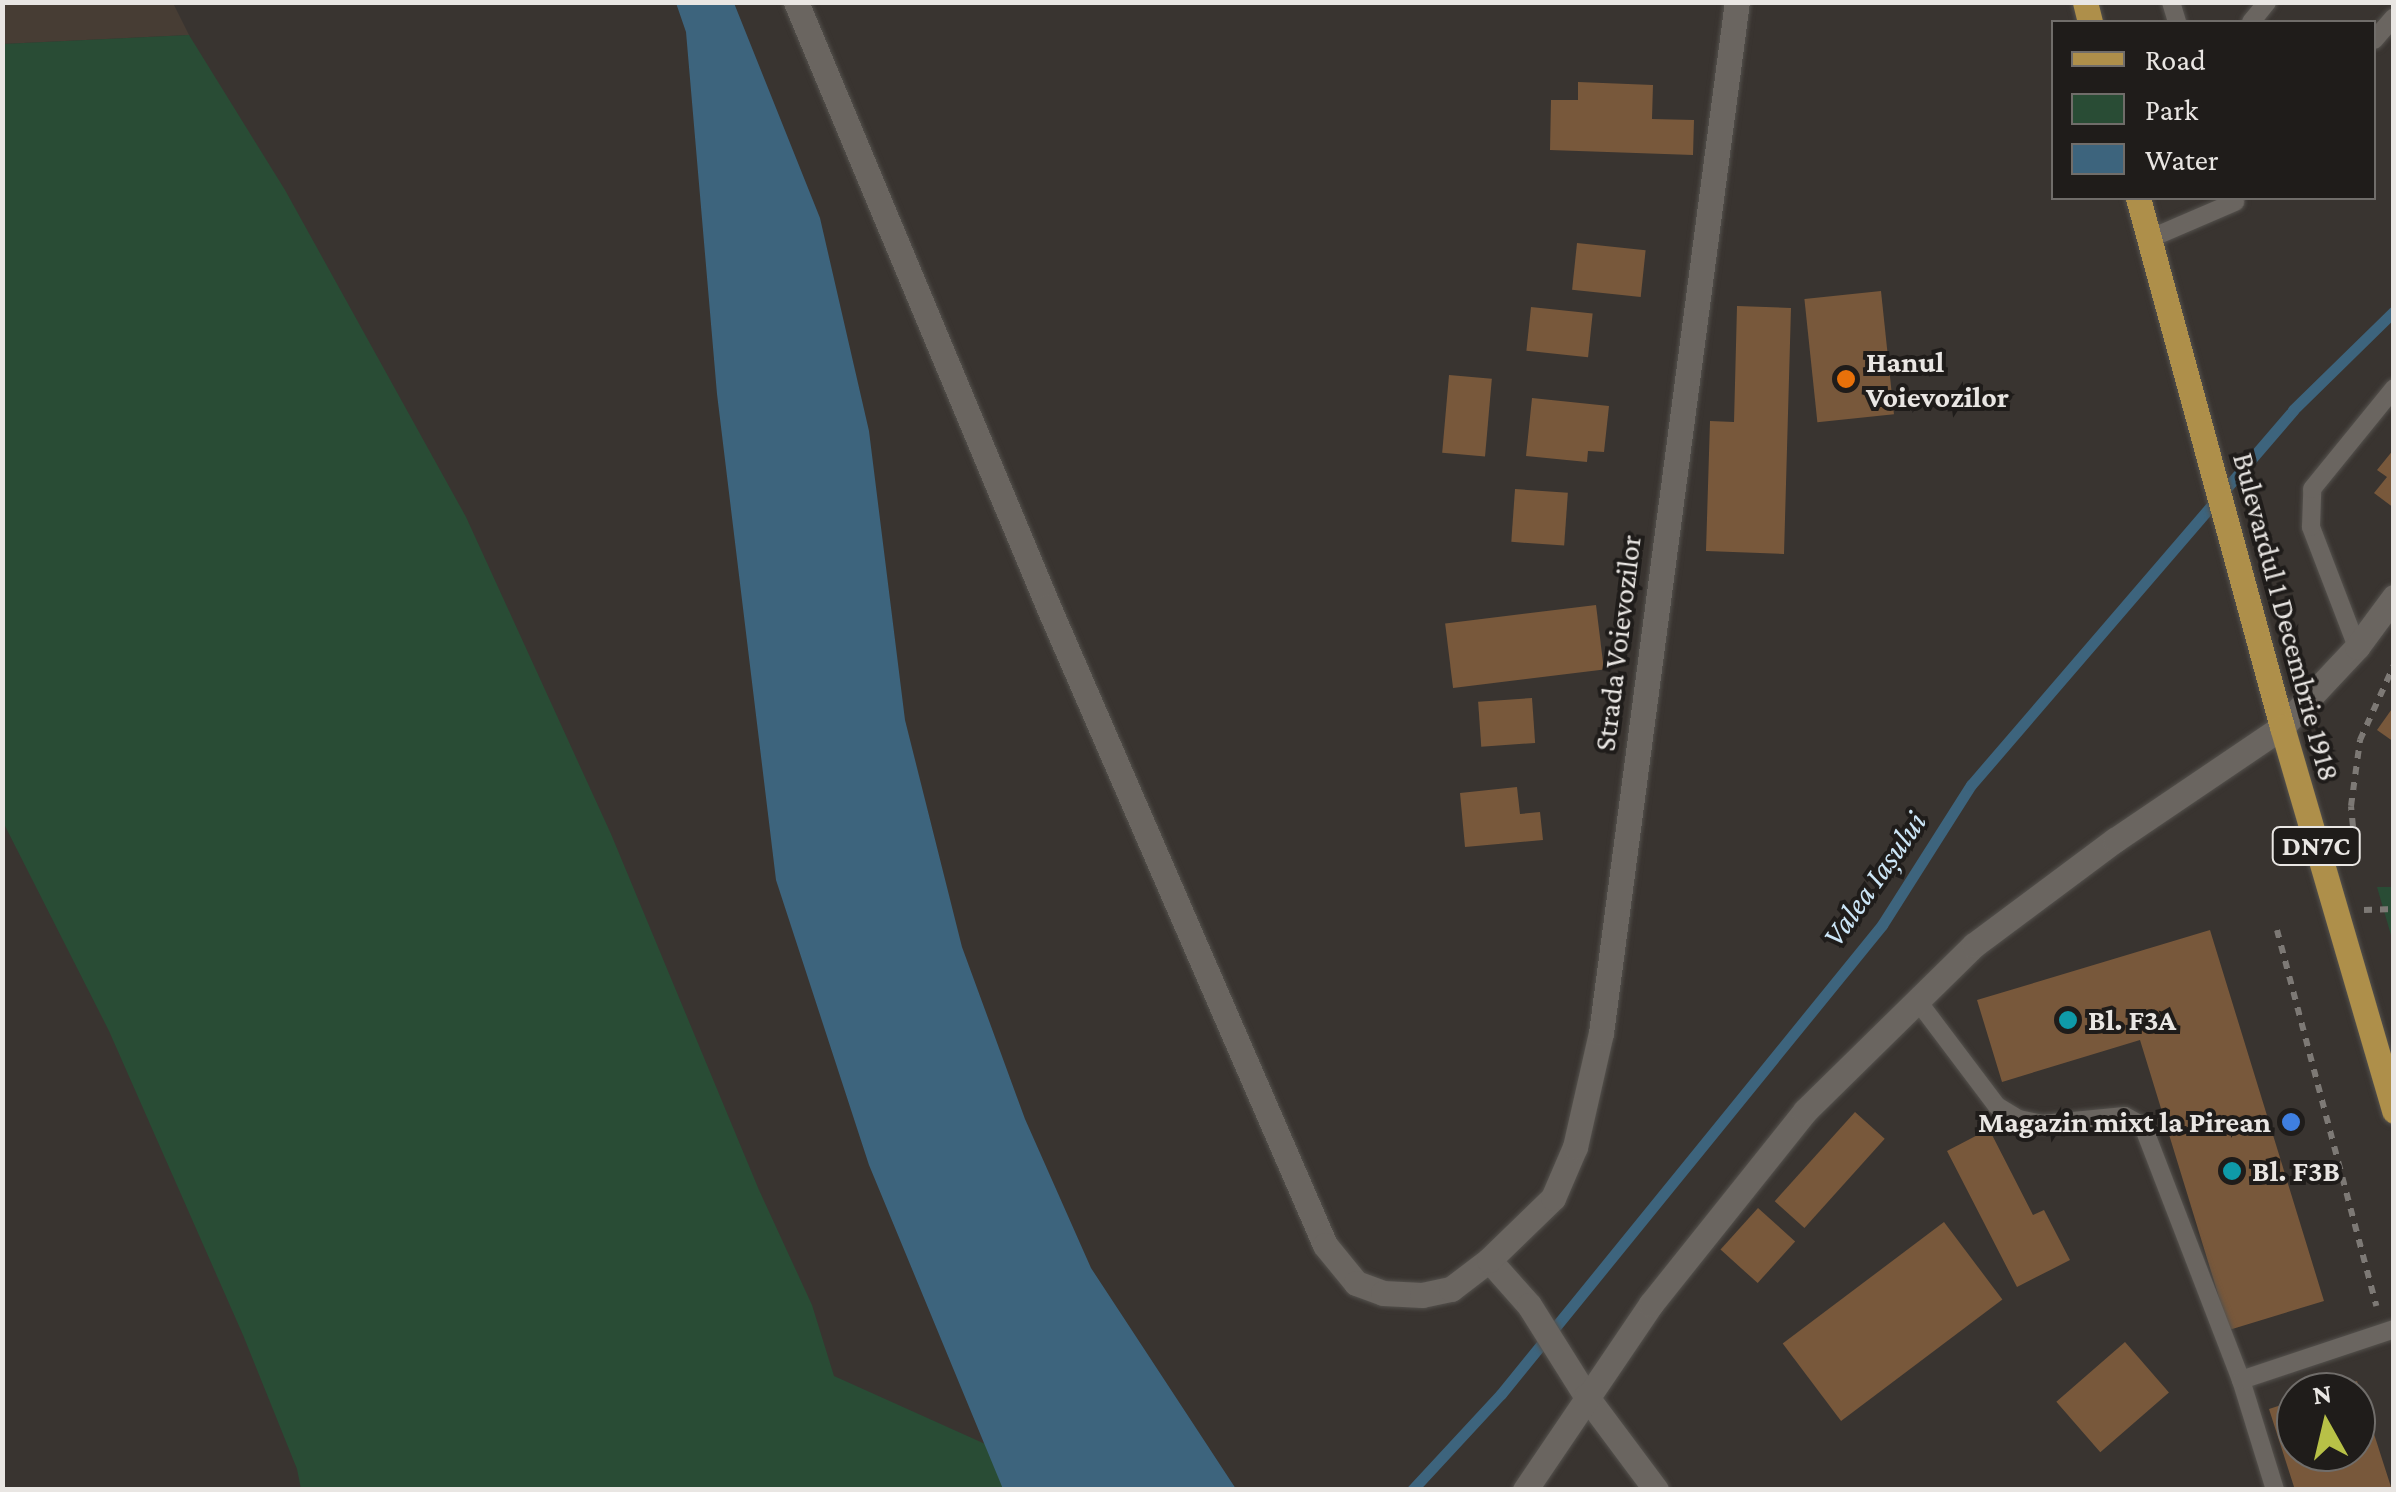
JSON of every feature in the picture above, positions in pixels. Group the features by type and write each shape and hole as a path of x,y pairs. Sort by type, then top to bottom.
{"main road":[{"name":"Bulevardul 1 Decembrie 1918","path":"2139,200 2282,728 2394,1110"}],"street":[{"name":"Strada Voievozilor","path":"796,2 1048,606 1324,1245 1356,1283 1384,1293 1422,1295 1452,1289 1489,1260 1553,1198 1575,1148 1601,1032 1736,2"},
{"path":"1524,1490 1586,1396 1724,1207 1805,1110 1974,945 2045,890 2282,728 2357,647 2394,597"},
{"path":"1489,1260 1529,1305 1586,1396 1656,1490"}],"lane":[{"path":"2376,38 2394,17"},
{"path":"2149,239 2233,200"},
{"path":"2357,647 2311,527 2312,489 2394,388"},
{"path":"1917,1000 1996,1106 2020,1119 2042,1124 2125,1116 2143,1126 2240,1380 2275,1490"},
{"path":"2240,1380 2388,1331"}],"path":[{"path":"2358,876 2351,806 2360,740 2394,664"},
{"path":"2360,893 2363,910 2394,909"},
{"path":"2277,930 2388,1331"}],"shaded area":[{"path":"2,3 173,3 189,35 3,44"}],"green space":[{"path":"189,35 285,190 466,517 611,834 759,1190 812,1305 834,1376 1085,1489 301,1489 297,1469 243,1335 109,1031 3,822 3,44"},
{"path":"2377,887 2393,887 2393,942"}],"water":[{"path":"676,3 734,3 820,218 869,431 905,720 962,947 1025,1119 1091,1268 1236,1489 1003,1489 869,1165 776,880 717,394 686,32"}],"building":[{"path":"1578,82 1653,85 1652,119 1694,120 1693,155 1550,150 1551,100 1578,100"},
{"path":"1577,243 1646,250 1641,297 1572,290"},
{"path":"1881,291 1894,414 1817,422 1804,299"},
{"path":"1737,306 1791,308 1784,554 1706,551 1710,421 1734,422"},
{"path":"1531,307 1593,313 1588,357 1526,351"},
{"path":"1449,375 1492,379 1485,456 1442,453"},
{"path":"1532,398 1609,406 1604,452 1588,451 1587,462 1526,456"},
{"path":"2394,449 2394,508 2374,493 2387,477 2377,470"},
{"path":"1515,489 1568,493 1564,546 1511,542"},
{"path":"1596,605 1604,670 1453,688 1445,624"},
{"path":"1532,698 1535,743 1481,747 1478,702"},
{"path":"2394,706 2394,742 2377,730"},
{"path":"1517,787 1520,814 1540,812 1543,840 1465,847 1460,793"},
{"name":"Bl. F3B","path":"2210,930 2324,1301 2229,1330 2140,1040 2002,1082 1977,1000"},
{"path":"1855,1112 1885,1139 1804,1228 1775,1201"},
{"path":"1989,1129 2033,1215 2044,1210 2070,1260 2017,1287 1947,1151"},
{"path":"1758,1208 1795,1241 1758,1283 1721,1250"},
{"path":"1944,1222 2002,1299 1841,1421 1783,1344"},
{"path":"2125,1342 2169,1393 2100,1452 2056,1402"},
{"path":"2276,1407 2276,1431 2269,1409"},
{"path":"2376,1440 2392,1490 2295,1490 2289,1472 2376,1472"}],"waterway":[{"name":"Valea Iașului","path":"1412,1490 1501,1394 1882,925 1971,785 2293,410 2394,311"}],"place":[{"name":"Hanul Voievozilor","path":"1846,379"},
{"name":"Bl. F3A","path":"2068,1020"},
{"name":"Magazin mixt la Pirean","path":"2291,1122"},
{"name":"Bl. F3B","path":"2232,1171"}]}
